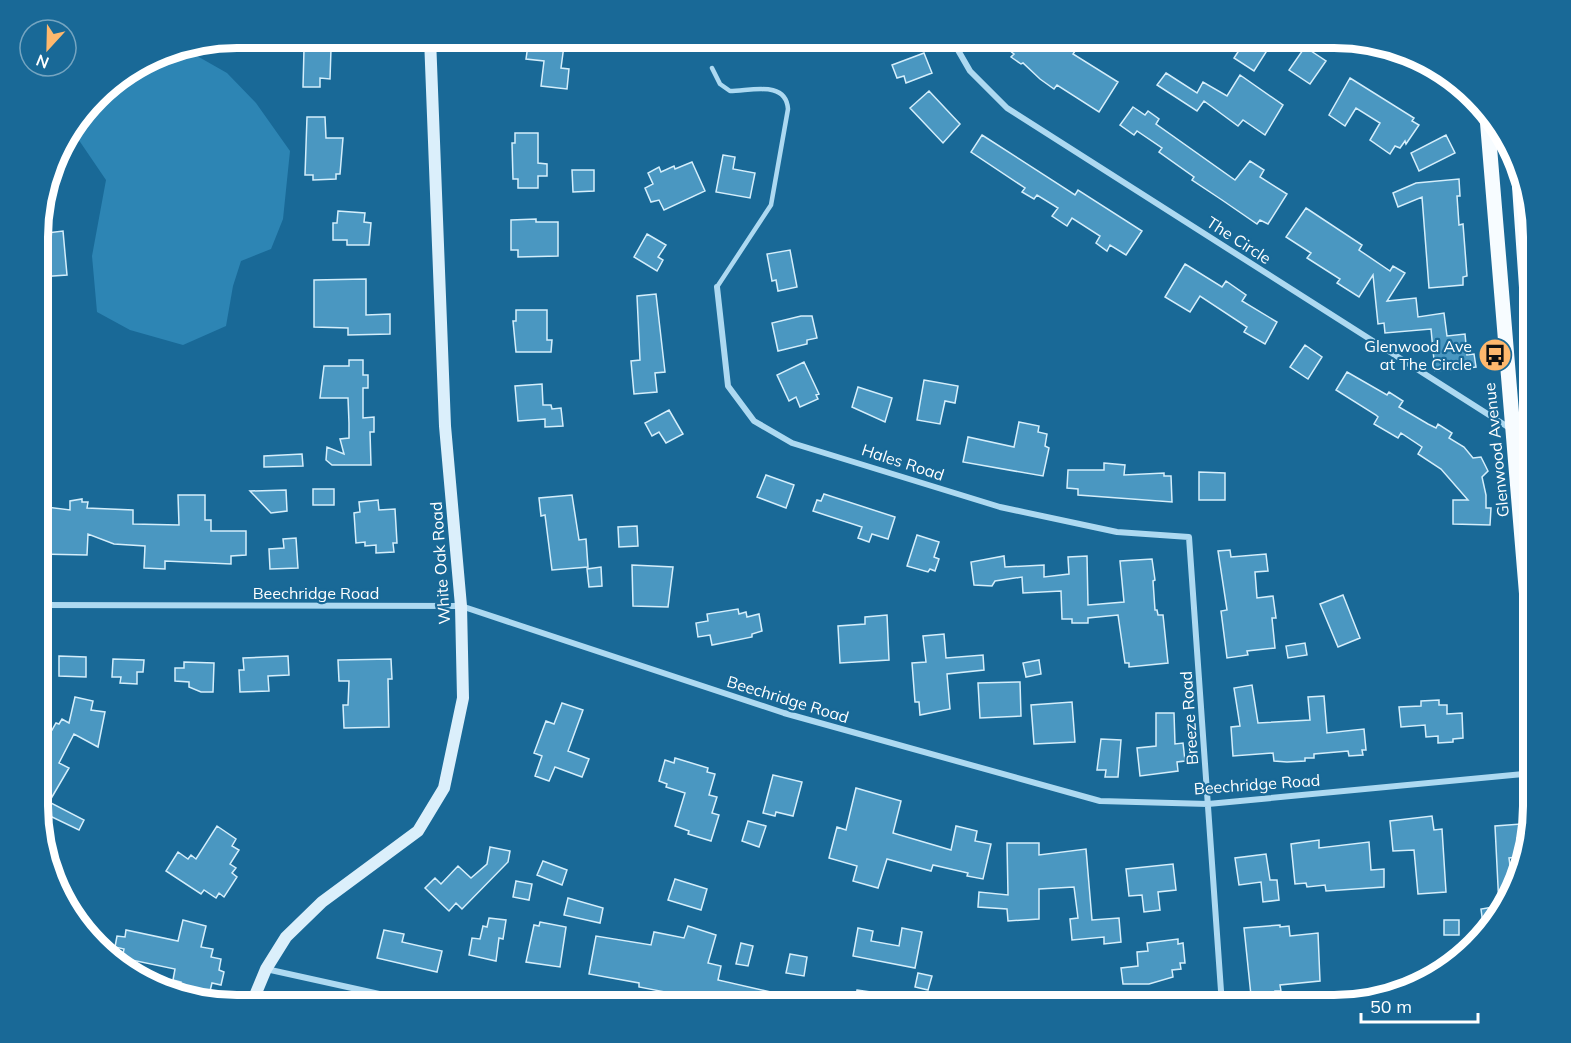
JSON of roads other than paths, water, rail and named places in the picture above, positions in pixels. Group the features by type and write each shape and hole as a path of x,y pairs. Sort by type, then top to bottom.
{"main road":[{"name":"Glenwood Avenue","path":"1488,128 1512,431 1523,533"}],"street":[{"name":"White Oak Road","path":"255,995 266,969 286,937 322,902 418,831 444,788 463,698 461,606 445,426 430,48"},
{"name":"The Circle","path":"957,48 970,71 1007,108 1523,437"},
{"name":"Hales Road","path":"717,287 728,386 754,421 792,443 1000,507 1117,532 1189,537"},
{"name":"Breeze Road","path":"1189,537 1222,995"},
{"name":"Beechridge Road","path":"48,605 461,606 784,713 1052,790 1100,801 1208,804 1523,774"},
{"path":"266,969 384,995"}],"lane":[{"path":"712,68 724,89 730,92 774,90 783,94 788,101 771,205 717,287"}],"place":[{"name":"Glenwood Ave at The Circle","path":"1495,355"}]}
